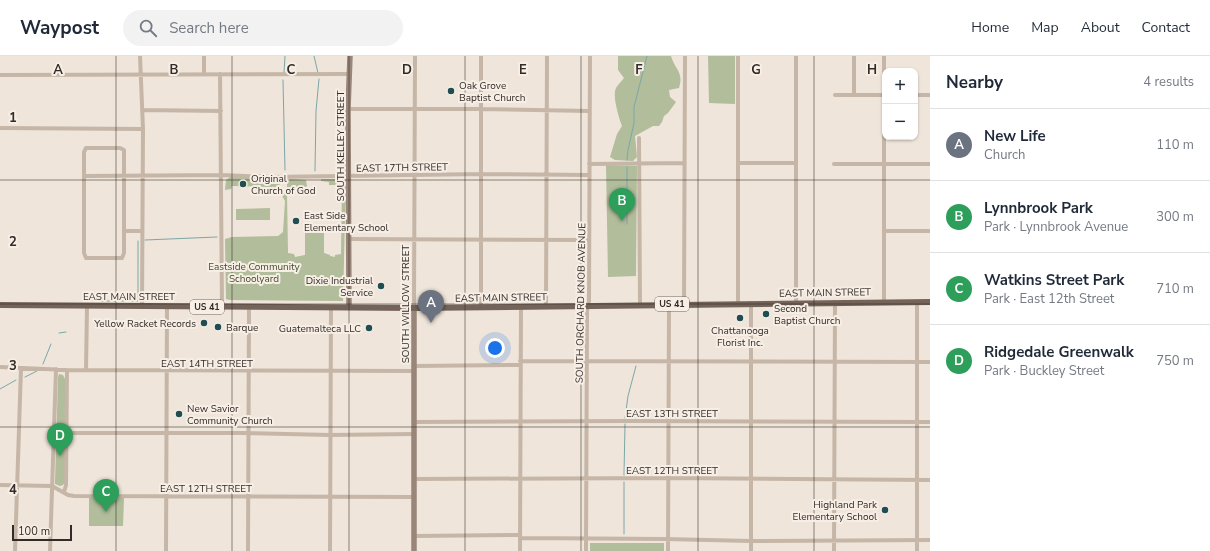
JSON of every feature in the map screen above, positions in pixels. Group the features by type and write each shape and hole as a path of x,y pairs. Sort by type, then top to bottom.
{"main road":[{"name":"SOUTH KELLEY STREET","path":"349,308 348,109 350,56"},
{"name":"EAST MAIN STREET","path":"0,306 414,308 930,302"},
{"name":"SOUTH WILLOW STREET","path":"414,308 414,551"}],"street":[{"path":"140,56 143,129 142,306"},
{"path":"204,56 204,74"},
{"name":"SOUTH WILLOW STREET","path":"414,308 415,56"},
{"path":"481,56 481,307"},
{"path":"546,56 546,306"},
{"name":"SOUTH ORCHARD KNOB AVENUE","path":"586,551 590,56"},
{"path":"684,304 685,56"},
{"path":"738,56 738,304"},
{"path":"796,56 796,303"},
{"path":"854,56 854,95"},
{"path":"884,56 884,68"},
{"path":"220,74 222,307"},
{"path":"0,75 350,74"},
{"path":"835,95 882,96"},
{"path":"918,95 930,95"},
{"path":"884,302 885,104"},
{"path":"348,109 590,111"},
{"path":"142,110 221,111"},
{"path":"0,128 143,129"},
{"path":"639,138 640,305"},
{"path":"86,148 120,148 124,150 124,253 122,258 86,258 84,253 84,176 84,152 86,148"},
{"path":"589,164 684,163"},
{"path":"738,163 796,164"},
{"path":"834,164 930,164"},
{"name":"EAST 17TH STREET","path":"84,176 222,175 271,177 589,174"},
{"path":"124,231 142,231"},
{"path":"885,231 930,231"},
{"path":"349,239 589,240"},
{"path":"834,551 835,302"},
{"path":"917,302 917,551"},
{"path":"751,551 752,303"},
{"path":"668,551 669,304"},
{"path":"86,370 87,306"},
{"path":"166,551 167,306"},
{"path":"520,551 521,306"},
{"path":"248,551 249,307"},
{"path":"330,551 331,307"},
{"name":"EAST 14TH STREET","path":"0,367 56,370 330,371 414,369 587,361 930,362"},
{"path":"14,551 21,368"},
{"path":"50,551 56,370"},
{"path":"64,492 66,486 67,370"},
{"name":"EAST 13TH STREET","path":"414,422 930,422"},
{"path":"67,433 248,433 330,435 414,434"},
{"name":"EAST 12TH STREET","path":"414,480 586,478 930,480"},
{"name":"EAST 12TH STREET","path":"0,485 52,486 68,495 74,496 414,497"},
{"path":"414,536 751,541 930,540"}],"green space":[{"path":"618,56 671,56 680,75 679,88 669,90 670,97 676,102 664,116 662,122 659,126 653,126 635,136 637,157 633,161 615,160 610,157 617,134 622,126 616,107 615,96 616,88 624,78 618,70"},
{"path":"708,56 735,56 735,104 709,103"},
{"path":"606,165 637,166 636,276 608,277"},
{"name":"Eastside Community Schoolyard","path":"230,177 279,178 280,188 287,194 288,253 294,254 295,257 305,255 305,225 312,227 311,230 318,230 321,225 324,224 324,253 335,257 335,255 341,254 342,185 329,185 329,182 321,181 321,179 346,179 343,301 226,299 225,239 232,237 278,236 283,232 285,201 280,192 271,189 271,187 232,186 231,189 225,190 226,180"},
{"path":"290,179 306,180 307,186 303,189 287,188 287,183"},
{"path":"270,208 270,220 236,220 236,209"},
{"path":"59,374 63,375 65,379 65,482 60,486 55,484"},
{"path":"89,498 124,498 123,526 89,526"},
{"path":"590,543 664,543 664,551 590,551"}],"waterway":[{"path":"284,73 285,56"},
{"path":"314,56 318,73"},
{"path":"627,160 634,123 634,107 647,56"},
{"path":"315,171 316,111 319,79"},
{"path":"283,80 285,170"},
{"path":"627,167 627,224"},
{"path":"145,240 217,237"},
{"path":"102,301 138,301 138,241"},
{"path":"59,333 66,332"},
{"path":"43,364 51,344"},
{"path":"625,418 628,396 636,366"},
{"path":"25,377 37,371"},
{"path":"0,389 16,380"},
{"path":"624,475 625,424"},
{"path":"624,482 624,534"}],"place":[{"name":"Oak Grove Baptist Church","path":"451,91"},
{"name":"Original Church of God","path":"243,184"},
{"name":"East Side Elementary School","path":"296,221"},
{"name":"Lynnbrook Park","path":"622,221"},
{"name":"Dixie Industrial Service","path":"381,286"},
{"name":"Second Baptist Church","path":"766,314"},
{"name":"Chattanooga Florist Inc.","path":"740,318"},
{"name":"Yellow Racket Records","path":"204,323"},
{"name":"New Life","path":"431,323"},
{"name":"Barque","path":"218,327"},
{"name":"Guatemalteca LLC","path":"369,328"},
{"name":"New Savior Community Church","path":"179,414"},
{"name":"Ridgedale Greenwalk","path":"60,456"},
{"name":"Highland Park Elementary School","path":"885,510"},
{"name":"Watkins Street Park","path":"106,512"}]}
